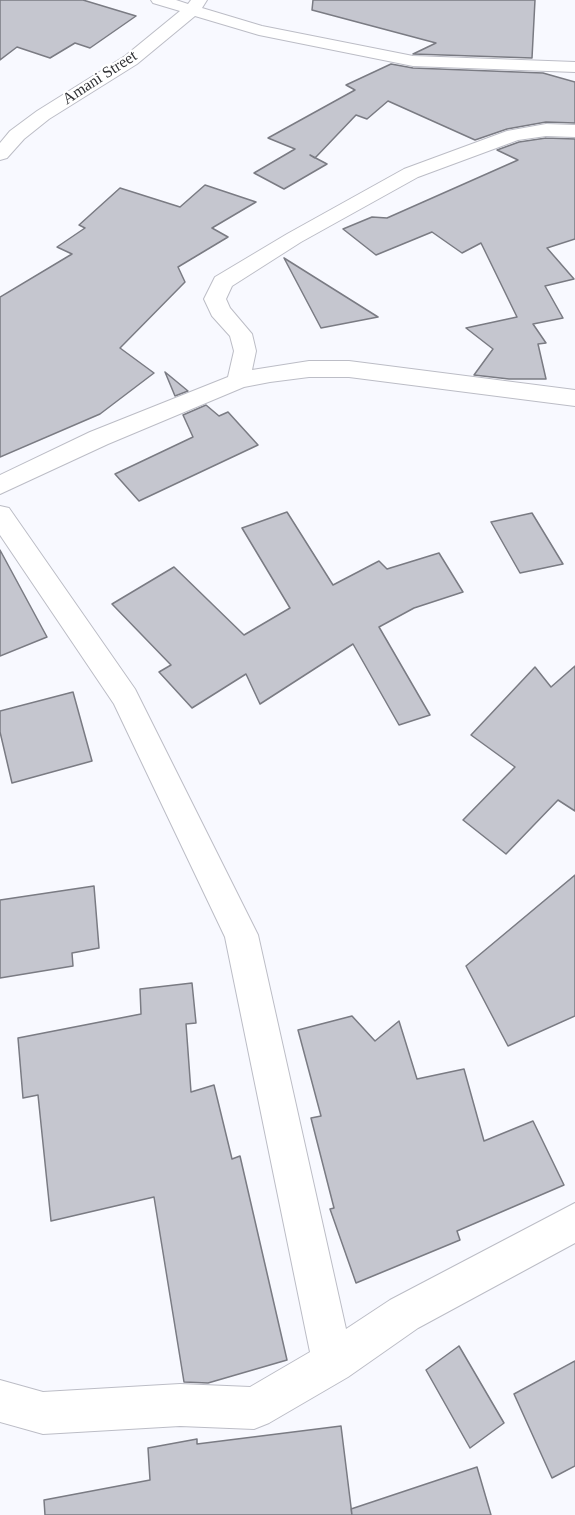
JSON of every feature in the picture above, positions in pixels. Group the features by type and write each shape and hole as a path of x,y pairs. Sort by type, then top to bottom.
{"street":[{"path":"159,0 196,4 258,30 413,61 575,68"},
{"name":"Amani Street","path":"0,154 17,135 43,115 131,60 196,4"},
{"path":"238,381 245,351 241,334 220,311 215,299 223,282 294,238 411,173 514,135 546,130 575,130"},
{"path":"0,485 99,438 238,381 309,369 349,369 575,398"},
{"path":"0,515 125,697 241,935 333,1362"},
{"path":"0,1401 43,1413 180,1405 254,1408 333,1362 404,1314 575,1222"}],"building":[{"path":"0,0 83,0 136,16 90,48 75,43 50,58 17,47 0,60"},
{"path":"313,0 535,0 532,58 413,54 436,43 312,10"},
{"path":"391,64 413,68 543,73 575,82 575,123 546,122 507,129 475,140 388,101 367,119 356,115 315,158 327,164 284,189 254,173 295,149 268,138 355,90 346,85"},
{"path":"546,138 575,139 575,239 547,248 574,279 545,286 563,318 533,324 546,343 538,344 546,379 509,379 474,375 493,349 466,328 517,317 481,243 462,253 432,232 376,255 343,229 372,217 387,218 518,160 497,150 519,142"},
{"path":"205,185 256,202 212,228 228,237 178,267 185,282 120,348 154,373 100,414 0,457 0,297 72,254 57,247 85,228 79,225 120,188 180,207"},
{"path":"284,258 378,317 321,328"},
{"path":"165,372 188,391 175,396"},
{"path":"206,405 219,416 228,412 258,445 139,501 115,474 193,437 183,415"},
{"path":"287,512 333,585 379,561 387,569 439,553 463,592 414,608 379,627 430,715 399,725 353,644 260,704 246,674 192,708 159,672 171,665 112,604 174,567 244,635 290,608 242,528"},
{"path":"532,513 563,564 520,573 491,522"},
{"path":"0,550 47,637 0,656"},
{"path":"575,666 575,811 558,800 506,854 463,820 515,767 471,735 535,667 551,687"},
{"path":"73,692 92,761 12,783 0,732 0,711"},
{"path":"575,875 575,1016 508,1046 466,966"},
{"path":"94,886 99,948 72,953 73,966 0,978 0,900"},
{"path":"192,983 196,1023 186,1024 191,1092 214,1085 232,1159 240,1156 287,1360 208,1383 184,1382 154,1197 51,1221 38,1095 23,1098 18,1038 141,1014 140,989"},
{"path":"352,1016 375,1041 399,1021 417,1079 464,1069 484,1141 533,1121 564,1185 457,1231 460,1240 356,1283 330,1209 334,1208 311,1118 321,1116 298,1030"},
{"path":"459,1346 504,1423 470,1448 426,1370"},
{"path":"575,1361 575,1466 552,1478 514,1394"},
{"path":"341,1426 352,1515 45,1515 44,1500 150,1480 148,1448 197,1439 197,1444"},
{"path":"477,1467 491,1515 352,1515 351,1509"}]}
